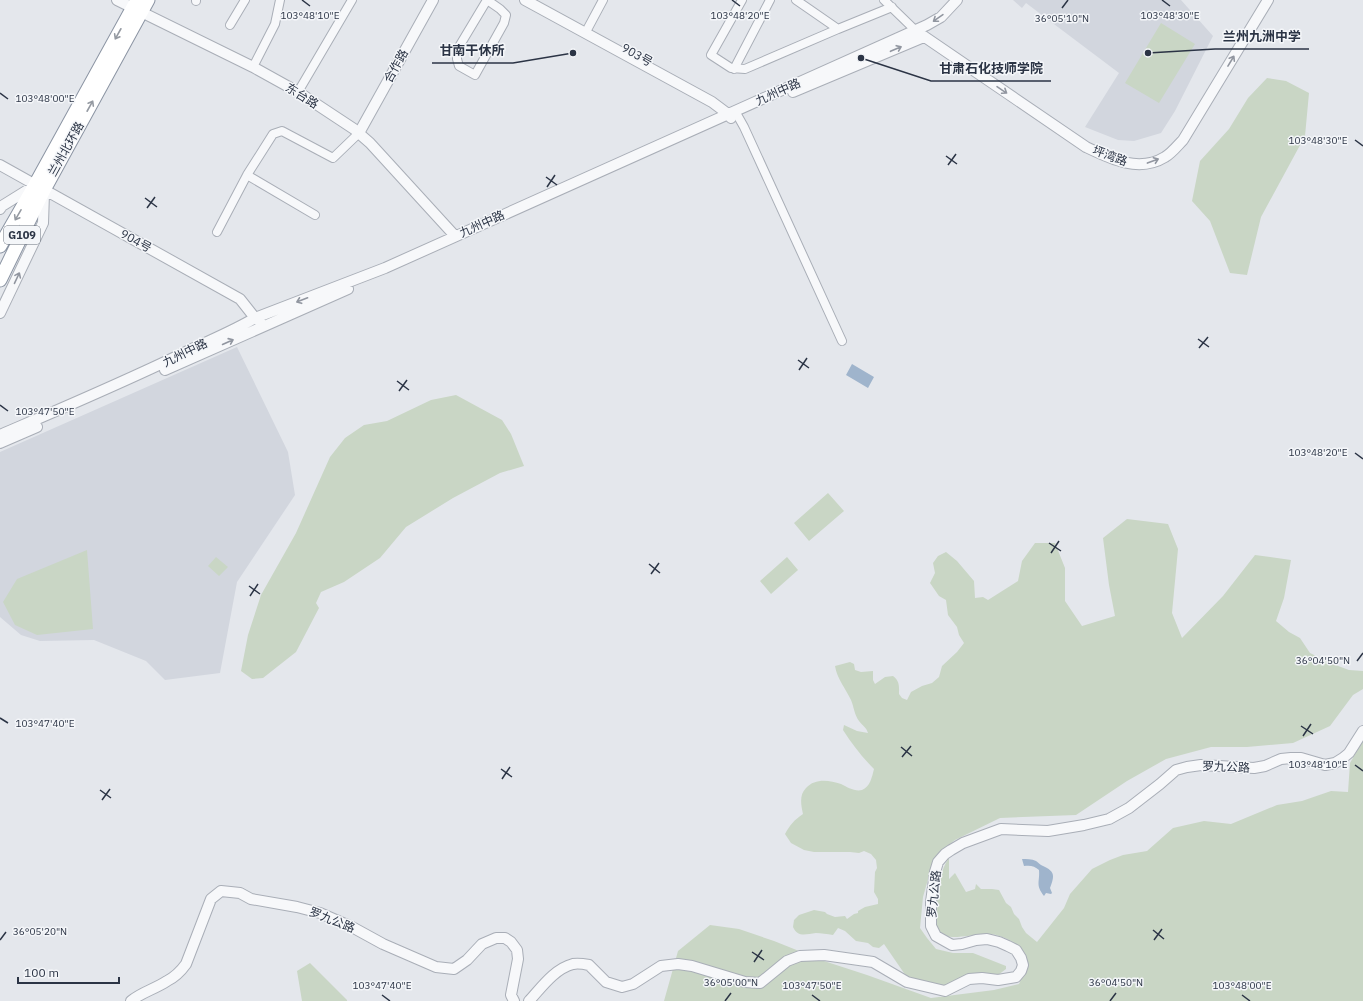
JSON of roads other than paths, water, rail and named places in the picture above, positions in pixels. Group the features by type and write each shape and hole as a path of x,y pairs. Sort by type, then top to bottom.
{"highway":[{"name":"兰州北环路","path":"0,280 38,191 137,7 148,0"},
{"name":"兰州北环路","path":"0,246 38,191"}],"street":[{"name":"东台路","path":"117,0 137,7 253,67 298,92 359,132 370,142 455,236"},
{"path":"230,25 245,0"},
{"path":"253,67 275,24 280,0"},
{"path":"298,92 352,0"},
{"name":"合作路","path":"359,132 433,0"},
{"path":"525,0 712,102 733,115 842,341"},
{"name":"903号","path":"539,0 612,41 733,115"},
{"path":"588,28 603,0"},
{"path":"742,0 711,55 731,68 745,69 892,7"},
{"path":"734,68 770,0"},
{"path":"796,0 838,29"},
{"path":"884,0 915,30"},
{"name":"九州中路","path":"0,435 143,374 210,340 238,328 253,319 384,268 733,115 941,17 957,0"},
{"name":"坪湾路","path":"915,30 1086,147 1127,164 1148,164 1166,156 1183,140 1268,0"},
{"path":"489,1 506,15 504,23 475,75 459,66 457,59 458,50 489,1"},
{"path":"0,443 615,172 733,115 924,37"},
{"path":"217,232 247,175 273,134 282,130 333,158 359,132"},
{"name":"904号","path":"0,165 38,191 240,299 253,319 262,327"},
{"path":"0,172 38,191"},
{"path":"247,175 315,215"},
{"path":"0,209 2,206 38,191"},
{"path":"0,313 43,223 38,191"},
{"name":"罗九公路","path":"529,1001 541,987 561,970 574,964 589,965 606,982 622,987 633,984 661,966 678,964 692,966 745,982 760,984 787,961 800,956 824,955 873,962 907,982 945,991 969,979 982,978 998,980 1016,977 1021,971 1023,965 1016,950 999,942 987,939 962,944 952,944 936,936 931,926 931,902 935,872 938,862 951,850 970,840 1001,828 1048,831 1109,819 1129,808 1176,770 1187,767 1201,765 1254,768 1265,766 1282,759 1291,758 1301,758 1325,765 1335,763 1349,752 1363,731"},
{"name":"罗九公路","path":"131,1001 137,996 167,982 179,973 186,964 211,899 220,891 240,893 251,899 297,907 320,913 352,927 383,944 436,967 454,969 467,960 482,944 496,938 505,938 511,942 517,950 518,958 511,995 514,1001"}],"water":[{"path":"852,364 874,377 868,388 846,375"},
{"path":"1022,859 1031,859 1036,861 1051,871 1053,874 1053,880 1050,888 1051,894 1046,893 1044,896 1039,886 1039,870 1032,866 1024,866"}],"place":[{"name":"甘南干休所","path":"573,53"},
{"name":"兰州九洲中学","path":"1148,53"},
{"name":"甘肃石化技师学院","path":"861,58"}]}
